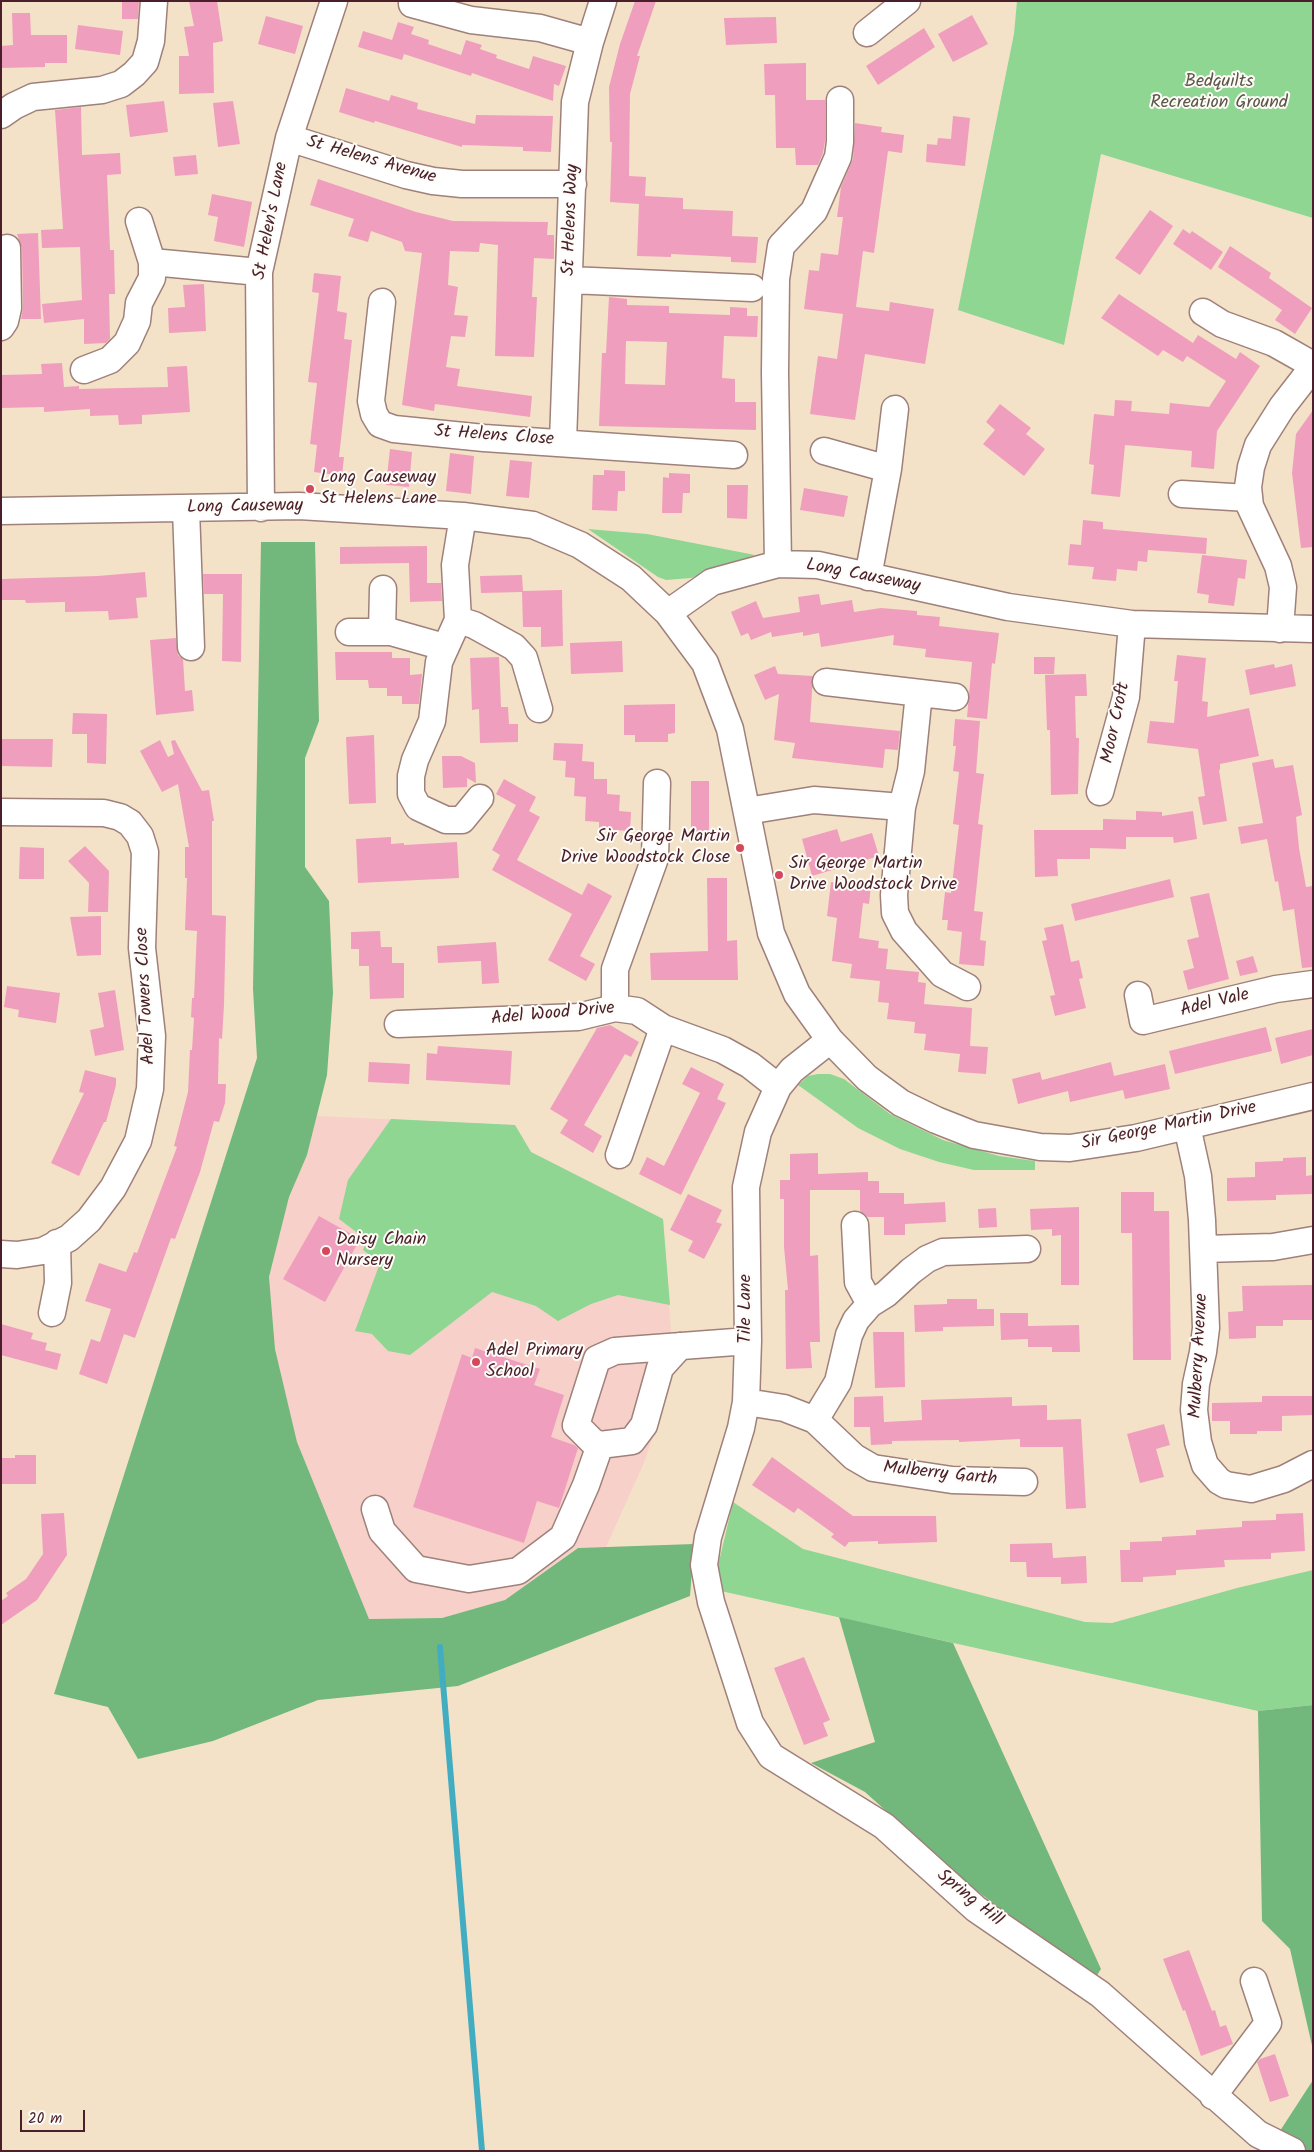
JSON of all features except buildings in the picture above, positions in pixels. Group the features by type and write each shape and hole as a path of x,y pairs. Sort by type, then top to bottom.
{"street":[{"path":"1,115 33,97 102,90 121,84 145,62 151,41 154,1"},
{"name":"St Helen's Lane","path":"261,508 259,272 289,138 334,1"},
{"name":"St Helens Way","path":"563,442 575,102 590,42 604,1"},
{"path":"867,33 912,2"},
{"path":"412,4 471,20 540,28 590,42"},
{"path":"778,564 775,373 776,278 781,246 814,211 838,157 840,100"},
{"name":"St Helens Avenue","path":"289,138 406,175 433,181 462,184 573,184"},
{"path":"84,370 110,360 127,343 137,321 139,304 152,278 152,262 139,221"},
{"path":"1,327 5,321 8,308 7,248"},
{"path":"152,262 259,272"},
{"path":"570,280 752,288"},
{"name":"St Helens Close","path":"382,302 371,401 374,414 380,424 394,430 734,455"},
{"path":"1203,312 1222,324 1274,344 1313,366 1282,407 1258,445 1251,467 1248,498 1258,526 1278,566 1283,587 1280,629"},
{"path":"868,576 888,469 895,409"},
{"path":"824,451 888,469"},
{"path":"1182,494 1248,498"},
{"name":"Long Causeway","path":"1,511 299,506 463,516 533,524 580,545 631,578 668,613 712,582 778,564 818,565 1008,607 1132,624 1313,629"},
{"path":"186,509 191,647"},
{"path":"463,516 455,564 458,620 454,633 444,647 435,679 432,721 413,768 411,794 418,807 446,820 462,820 480,798"},
{"path":"382,631 383,590"},
{"name":"Sir George Martin Drive","path":"668,613 705,663 730,729 771,933 797,994 830,1040 867,1078 901,1103 974,1135 1040,1148 1070,1148 1107,1144 1313,1096"},
{"path":"458,620 474,625 514,647 524,658 539,709"},
{"name":"Moor Croft","path":"1100,792 1126,697 1132,624"},
{"path":"349,632 382,631 444,647"},
{"path":"826,682 955,697"},
{"path":"919,693 911,770 902,807 894,895 895,913 904,931 942,974 967,987"},
{"path":"615,1008 615,969 655,858 657,783"},
{"path":"747,810 814,800 902,807"},
{"name":"Adel Towers Close","path":"1,812 104,813 120,817 130,823 140,836 145,852 142,948 152,1036 150,1089 138,1141 113,1188 89,1220 69,1238 43,1251 18,1255 1,1254"},
{"name":"Adel Vale","path":"1138,995 1143,1021 1276,989 1313,984"},
{"name":"Adel Wood Drive","path":"398,1024 578,1017 615,1008 637,1011 663,1028 723,1050 750,1065 778,1087"},
{"path":"619,1155 663,1028"},
{"name":"Tile Lane","path":"711,1602 704,1565 708,1537 741,1428 746,1402 748,1340 746,1187 758,1132 778,1087 792,1070 830,1040"},
{"name":"Mulberry Avenue","path":"1187,1126 1198,1176 1204,1249 1206,1328 1196,1384 1194,1410 1198,1442 1205,1465 1219,1481 1226,1485 1251,1489 1284,1479 1313,1464"},
{"path":"855,1225 858,1282 870,1304"},
{"path":"1204,1249 1273,1247 1313,1240"},
{"path":"52,1313 58,1283 58,1243"},
{"path":"746,1402 784,1408 815,1420 838,1382 849,1335 856,1320 870,1304 886,1294 927,1259 943,1252 1027,1249"},
{"path":"680,1346 660,1368 644,1425 632,1441 600,1445 593,1442 576,1425 597,1359 615,1351 748,1340"},
{"name":"Mulberry Garth","path":"815,1420 854,1457 873,1468 952,1480 1024,1482"},
{"path":"375,1509 382,1531 416,1569 469,1579 518,1571 563,1537 586,1486 600,1445"},
{"name":"Spring Hill","path":"711,1602 750,1723 771,1756 884,1826 976,1909 1100,1994 1213,2096 1253,2142 1292,2151"},
{"path":"1213,2096 1268,2023 1254,1981"}],"shaded area":[{"name":"Adel Primary School","path":"317,1116 515,1125 531,1152 663,1219 674,1374 644,1463 606,1547 577,1548 505,1600 442,1618 369,1619 297,1442 275,1349 269,1277 289,1197 307,1155"}],"green space":[{"name":"Bedquilts Recreation Ground","path":"1017,1 1313,1 1313,218 1101,154 1064,345 958,310 1014,34"},
{"path":"588,529 647,534 755,555 691,578 666,580 658,577"},
{"path":"261,542 315,542 319,721 305,758 305,867 329,901 333,993 327,1075 307,1155 289,1197 269,1277 275,1349 297,1442 369,1619 442,1618 505,1600 578,1548 694,1544 690,1596 458,1686 318,1700 213,1741 138,1759 108,1707 54,1694 257,1058 253,989"},
{"path":"830,1074 844,1079 890,1114 943,1140 999,1156 1035,1161 1035,1170 974,1170 939,1162 900,1149 858,1128 798,1085 808,1076"},
{"path":"391,1119 515,1125 531,1152 663,1219 670,1305 618,1295 591,1304 558,1321 536,1306 492,1292 410,1355 388,1351 372,1334 355,1331 380,1263 363,1250 367,1240 339,1219 348,1180"},
{"path":"733,1502 803,1549 1085,1622 1112,1623 1237,1588 1313,1570 1313,1705 1258,1711 721,1591 718,1566"},
{"path":"839,1617 953,1643 1101,1969 1094,1980 964,1881 865,1792 811,1763 875,1742"},
{"path":"1313,1705 1313,2050 1290,1949 1262,1921 1258,1711"},
{"path":"1313,2080 1313,2151 1308,2151 1278,2134"}],"waterway":[{"path":"440,1647 482,2151"}],"place":[{"name":"Long Causeway St Helens Lane","path":"310,489"},
{"name":"Sir George Martin Drive Woodstock Close","path":"740,848"},
{"name":"Sir George Martin Drive Woodstock Drive","path":"779,875"},
{"name":"Daisy Chain Nursery","path":"326,1251"},
{"name":"Adel Primary School","path":"476,1362"}]}
